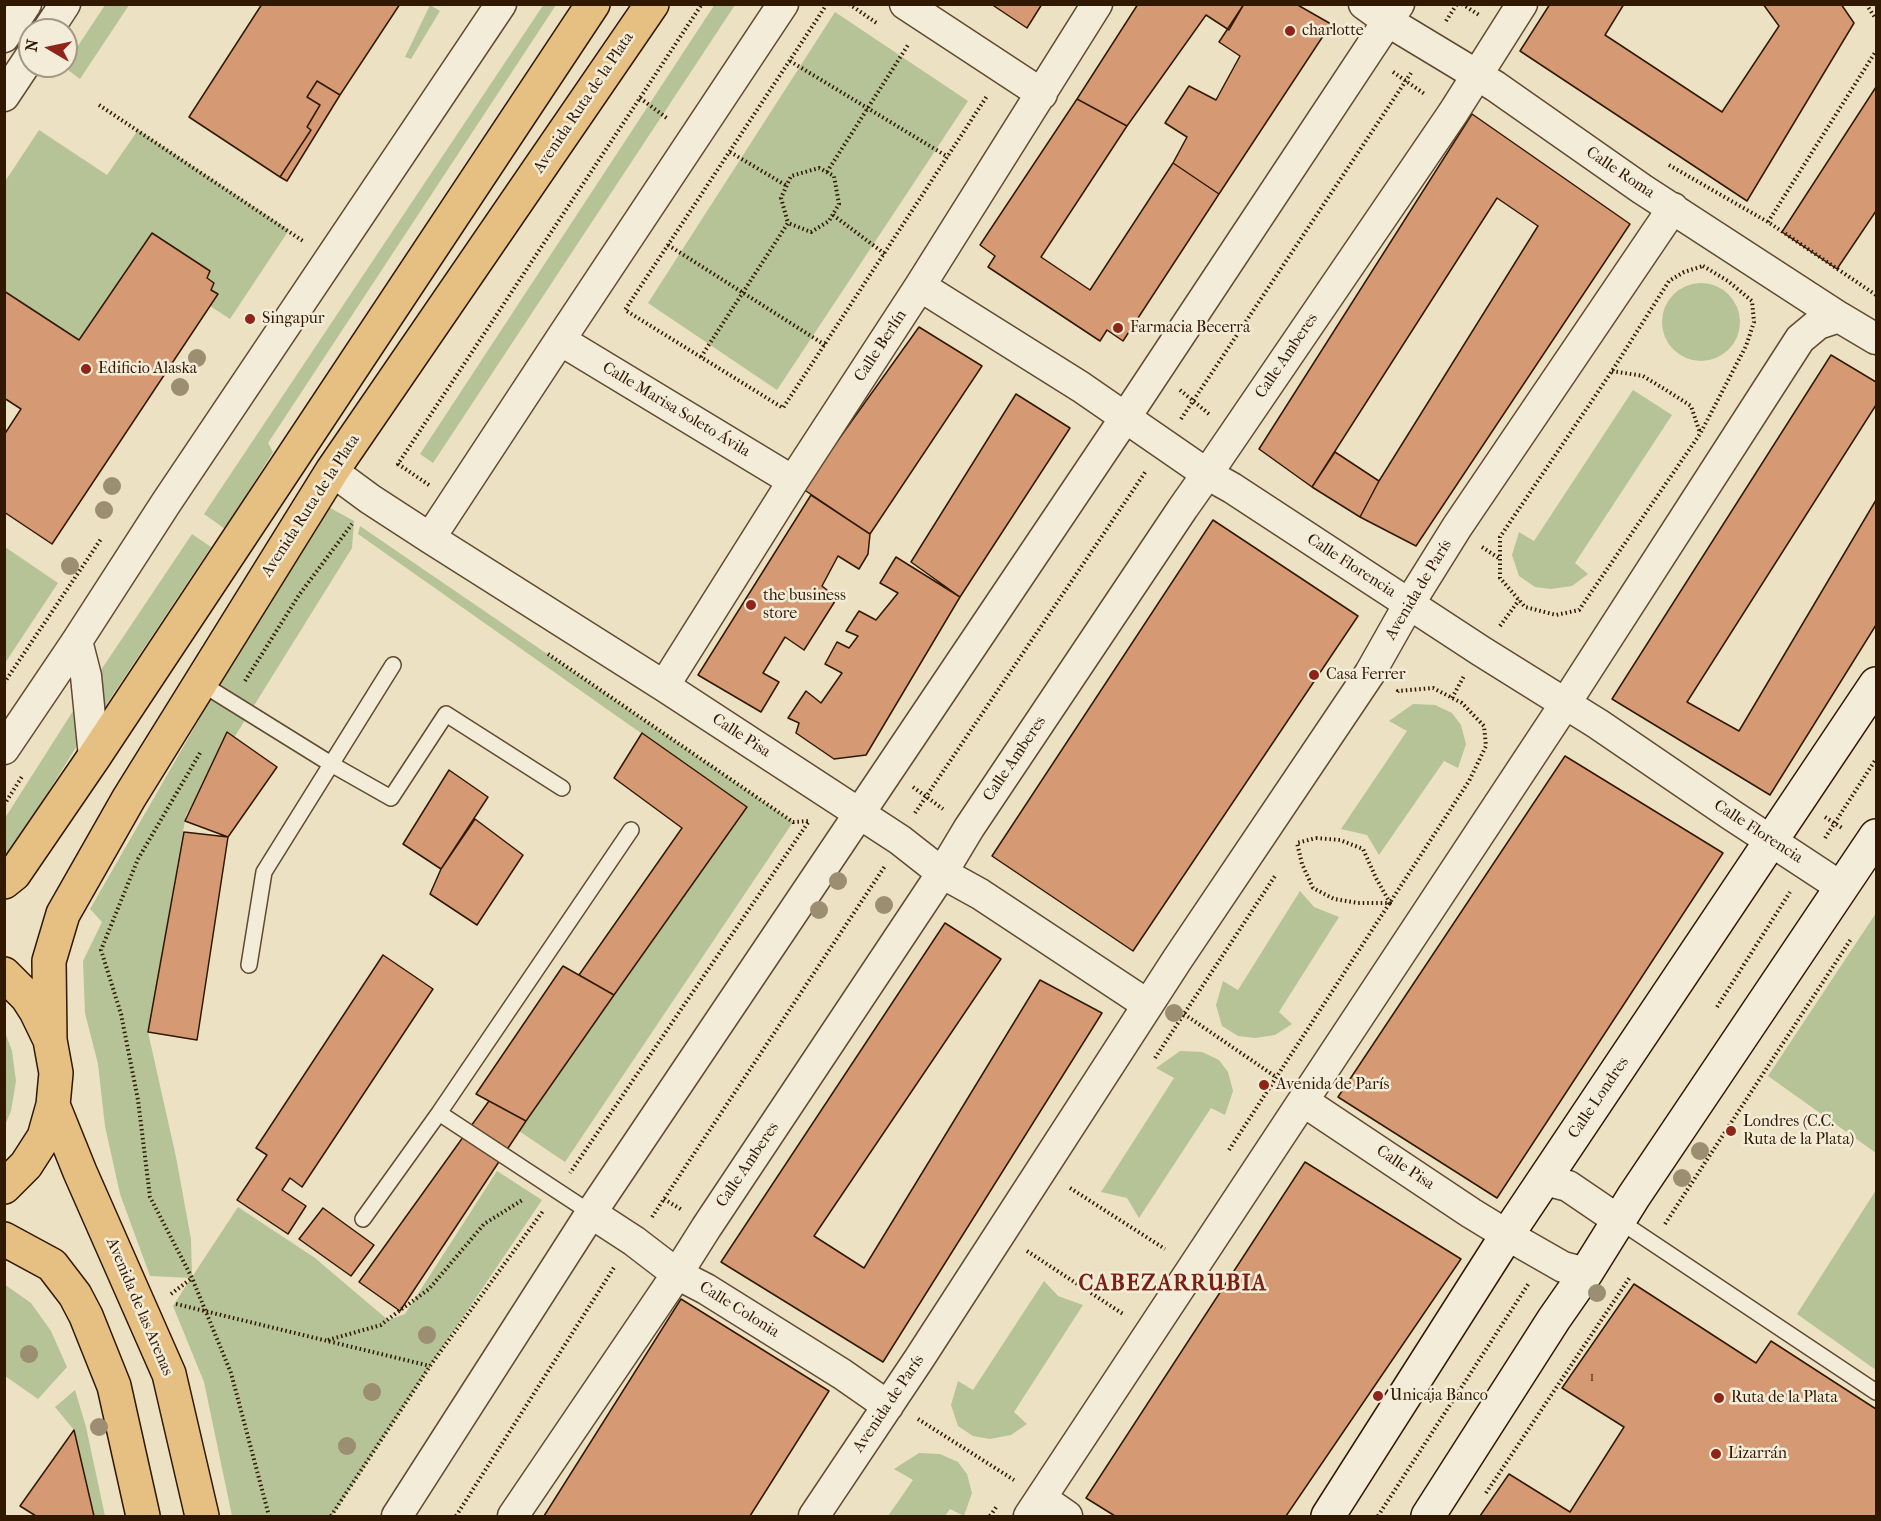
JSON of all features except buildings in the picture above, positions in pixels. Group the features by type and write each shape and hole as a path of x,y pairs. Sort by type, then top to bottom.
{"main road":[{"path":"4,882 14,874 94,758 593,4"},
{"name":"Avenida Ruta de la Plata","path":"50,1040 49,962 63,914 129,798 332,471 652,4"},
{"name":"Calle Londres","path":"1328,1516 1507,1235 1876,684"},
{"path":"1428,1516 1618,1220 1841,887 1863,834"},
{"path":"4,974 27,997 36,1011 50,1040 56,1072 53,1106 44,1137 36,1151 4,1187"},
{"name":"Avenida de las Arenas","path":"53,1106 169,1374 202,1516"},
{"path":"4,1239 52,1265 75,1295 86,1316 114,1386 143,1516"}],"street":[{"path":"4,37 26,4"},
{"path":"56,18 65,4"},
{"path":"4,749 501,4"},
{"path":"430,538 783,4"},
{"path":"905,4 1042,94"},
{"name":"Calle Berlín","path":"664,686 1042,94 1097,4"},
{"name":"Calle Roma","path":"1364,4 1394,13 1476,75 1673,208 1876,339"},
{"name":"Calle Amberes","path":"513,1516 677,1274 1182,508 1208,474 1446,123 1522,4"},
{"path":"397,1516 591,1213 1394,13"},
{"path":"4,96 18,75"},
{"name":"Avenida de París","path":"814,1516 1148,1005 1370,673 1409,604 1457,527 1673,208"},
{"name":"Calle Florencia","path":"920,286 1081,387 1208,474 1598,724 1841,887"},
{"path":"1067,1516 1035,1508 1565,704 1800,339 1818,324 1839,317"},
{"name":"Calle Marisa Soleto Ávila","path":"560,339 793,481"},
{"name":"Calle Pisa","path":"332,471 370,499 664,686 900,840 942,873 980,894 1148,1005"},
{"path":"77,641 86,676 94,758"},
{"name":"Calle Pisa","path":"1303,1101 1507,1235 1563,1268 1586,1273"},
{"path":"1545,1180 1568,1186 1618,1220"},
{"name":"Calle Colonia","path":"591,1213 634,1241 677,1274 706,1288 833,1368 888,1406"}],"lane":[{"path":"249,965 264,872 393,665"},
{"path":"199,682 331,764 391,798 446,714 562,788"},
{"path":"363,1219 439,1113 631,830"},
{"path":"439,1113 591,1213"},
{"path":"1618,1220 1876,1392"}],"path":[{"path":"433,479 429,485 398,464 702,4"},
{"path":"827,4 625,310 783,408 988,97 982,93"},
{"path":"849,4 883,27"},
{"path":"1441,29 1456,4"},
{"path":"1462,4 1483,18"},
{"path":"1866,4 1876,19"},
{"path":"826,172 909,44 900,39"},
{"path":"1768,222 1876,51"},
{"path":"790,61 948,157"},
{"path":"1177,425 1417,63"},
{"path":"1385,66 1433,100"},
{"path":"640,98 671,121"},
{"path":"99,105 289,230 329,259"},
{"path":"730,152 787,186"},
{"path":"1666,163 1768,222 1876,295"},
{"path":"819,168 834,176 839,204 829,222 812,232 788,223 780,198 791,176 819,168"},
{"path":"833,215 885,254"},
{"path":"701,357 788,223"},
{"path":"668,245 825,345"},
{"path":"1703,266 1728,281 1752,301 1754,322 1746,346 1700,434 1579,610 1556,615 1525,607 1500,578 1500,537 1612,371 1669,281 1684,272 1703,266"},
{"path":"1612,371 1643,376 1690,406 1700,434"},
{"path":"1172,384 1217,420"},
{"path":"910,821 1150,465"},
{"path":"1473,541 1500,559"},
{"path":"1499,627 1519,600"},
{"path":"1452,698 1469,668"},
{"path":"1227,1153 1469,781 1486,746 1484,726 1462,703 1433,688 1398,691 1392,701"},
{"path":"205,744 138,859 101,950 121,1014 138,1100 150,1197 192,1278 231,1373 268,1516"},
{"path":"1825,839 1876,759"},
{"path":"908,783 969,828"},
{"path":"1821,815 1863,834"},
{"path":"1291,853 1303,834"},
{"path":"1297,843 1316,838 1340,840 1363,849 1390,903"},
{"path":"1297,843 1302,864 1313,888 1334,899 1358,903 1390,903"},
{"path":"648,1224 889,860"},
{"path":"1152,1062 1277,873"},
{"path":"1665,1225 1851,939"},
{"path":"1184,1014 1276,1077"},
{"path":"327,1341 381,1325 429,1289 484,1224 553,1187"},
{"path":"331,1516 430,1366 553,1187"},
{"path":"1064,1197 1070,1188 1165,1249 1159,1258"},
{"path":"1021,1261 1033,1242"},
{"path":"1027,1251 1122,1314 1129,1305"},
{"path":"456,1516 619,1260"},
{"path":"1378,1516 1532,1277"},
{"path":"1483,1497 1630,1277"},
{"path":"134,1293 430,1366"},
{"path":"923,1410 917,1418 1014,1480"},
{"path":"1008,1489 1019,1472"},
{"path":"990,1516 1002,1498"}],"green space":[{"path":"544,4 556,5 268,443 273,452 225,529 204,514"},
{"path":"715,4 735,5 433,463 420,454"},
{"path":"105,5 129,5 80,79 78,78 78,46"},
{"path":"430,5 440,11 411,59 405,57"},
{"path":"835,12 968,101 777,390 648,303"},
{"path":"39,130 107,175 138,130 289,230 230,319 210,306 218,295 211,290 213,283 207,278 210,271 152,233 79,340 5,291 4,183"},
{"path":"1701,283 1716,286 1729,294 1737,307 1740,322 1737,337 1729,350 1716,358 1701,361 1686,358 1673,350 1665,337 1662,322 1665,307 1673,294 1686,286"},
{"path":"1633,390 1672,415 1575,563 1588,574 1572,586 1551,589 1535,587 1519,576 1512,555 1519,532 1534,541"},
{"path":"323,504 354,521 352,548 186,815 148,1032 176,1157 191,1239 192,1277 238,1207 315,1258 388,1320 405,1314 497,1171 542,1200 332,1516 232,1516 204,1382 173,1306 191,1278 150,1276 120,1194 105,1126 98,1064 85,1013 83,961 102,922 90,909"},
{"path":"360,526 793,822 565,1162 519,1131 746,807 358,534"},
{"path":"192,534 211,547 102,711 101,670"},
{"path":"5,547 58,583 5,663"},
{"path":"1413,704 1435,705 1452,713 1461,725 1466,744 1458,768 1444,761 1379,855 1367,835 1341,829 1407,731 1389,721"},
{"path":"73,711 80,741 5,861 5,818"},
{"path":"1300,891 1314,907 1339,917 1279,1012 1292,1024 1275,1035 1255,1038 1238,1036 1222,1026 1216,1005 1223,981 1238,990"},
{"path":"1876,913 1876,1153 1768,1076"},
{"path":"5,1032 12,1051 16,1081 11,1111 5,1125"},
{"path":"1180,1051 1202,1052 1219,1060 1228,1072 1233,1091 1225,1115 1211,1108 1139,1218 1127,1198 1101,1192 1174,1078 1156,1068"},
{"path":"1876,1190 1876,1370 1797,1314"},
{"path":"1044,1281 1058,1296 1083,1305 1014,1412 1027,1424 1011,1435 990,1439 973,1436 958,1426 951,1405 958,1381 973,1390"},
{"path":"4,1284 31,1303 51,1331 67,1367 38,1399 5,1376"},
{"path":"75,1390 86,1427 105,1516 94,1516 74,1430 55,1407"},
{"path":"919,1453 940,1454 958,1462 967,1474 972,1493 964,1516 950,1509 945,1516 888,1516 913,1480 894,1469"}],"place":[{"name":"charlotte","path":"1290,31"},
{"name":"Singapur","path":"250,319"},
{"name":"Farmacia Becerra","path":"1118,328"},
{"name":"Edificio Alaska","path":"86,369"},
{"name":"the business store","path":"751,605"},
{"name":"Casa Ferrer","path":"1314,675"},
{"name":"Avenida de París","path":"1264,1085"},
{"name":"Londres (C.C. Ruta de la Plata)","path":"1731,1131"},
{"name":"Unicaja Banco","path":"1378,1396"},
{"name":"Ruta de la Plata","path":"1719,1398"},
{"name":"Lizarrán","path":"1716,1454"}],"district":[{"name":"CABEZARRUBIA","path":"1173,1285"}]}
